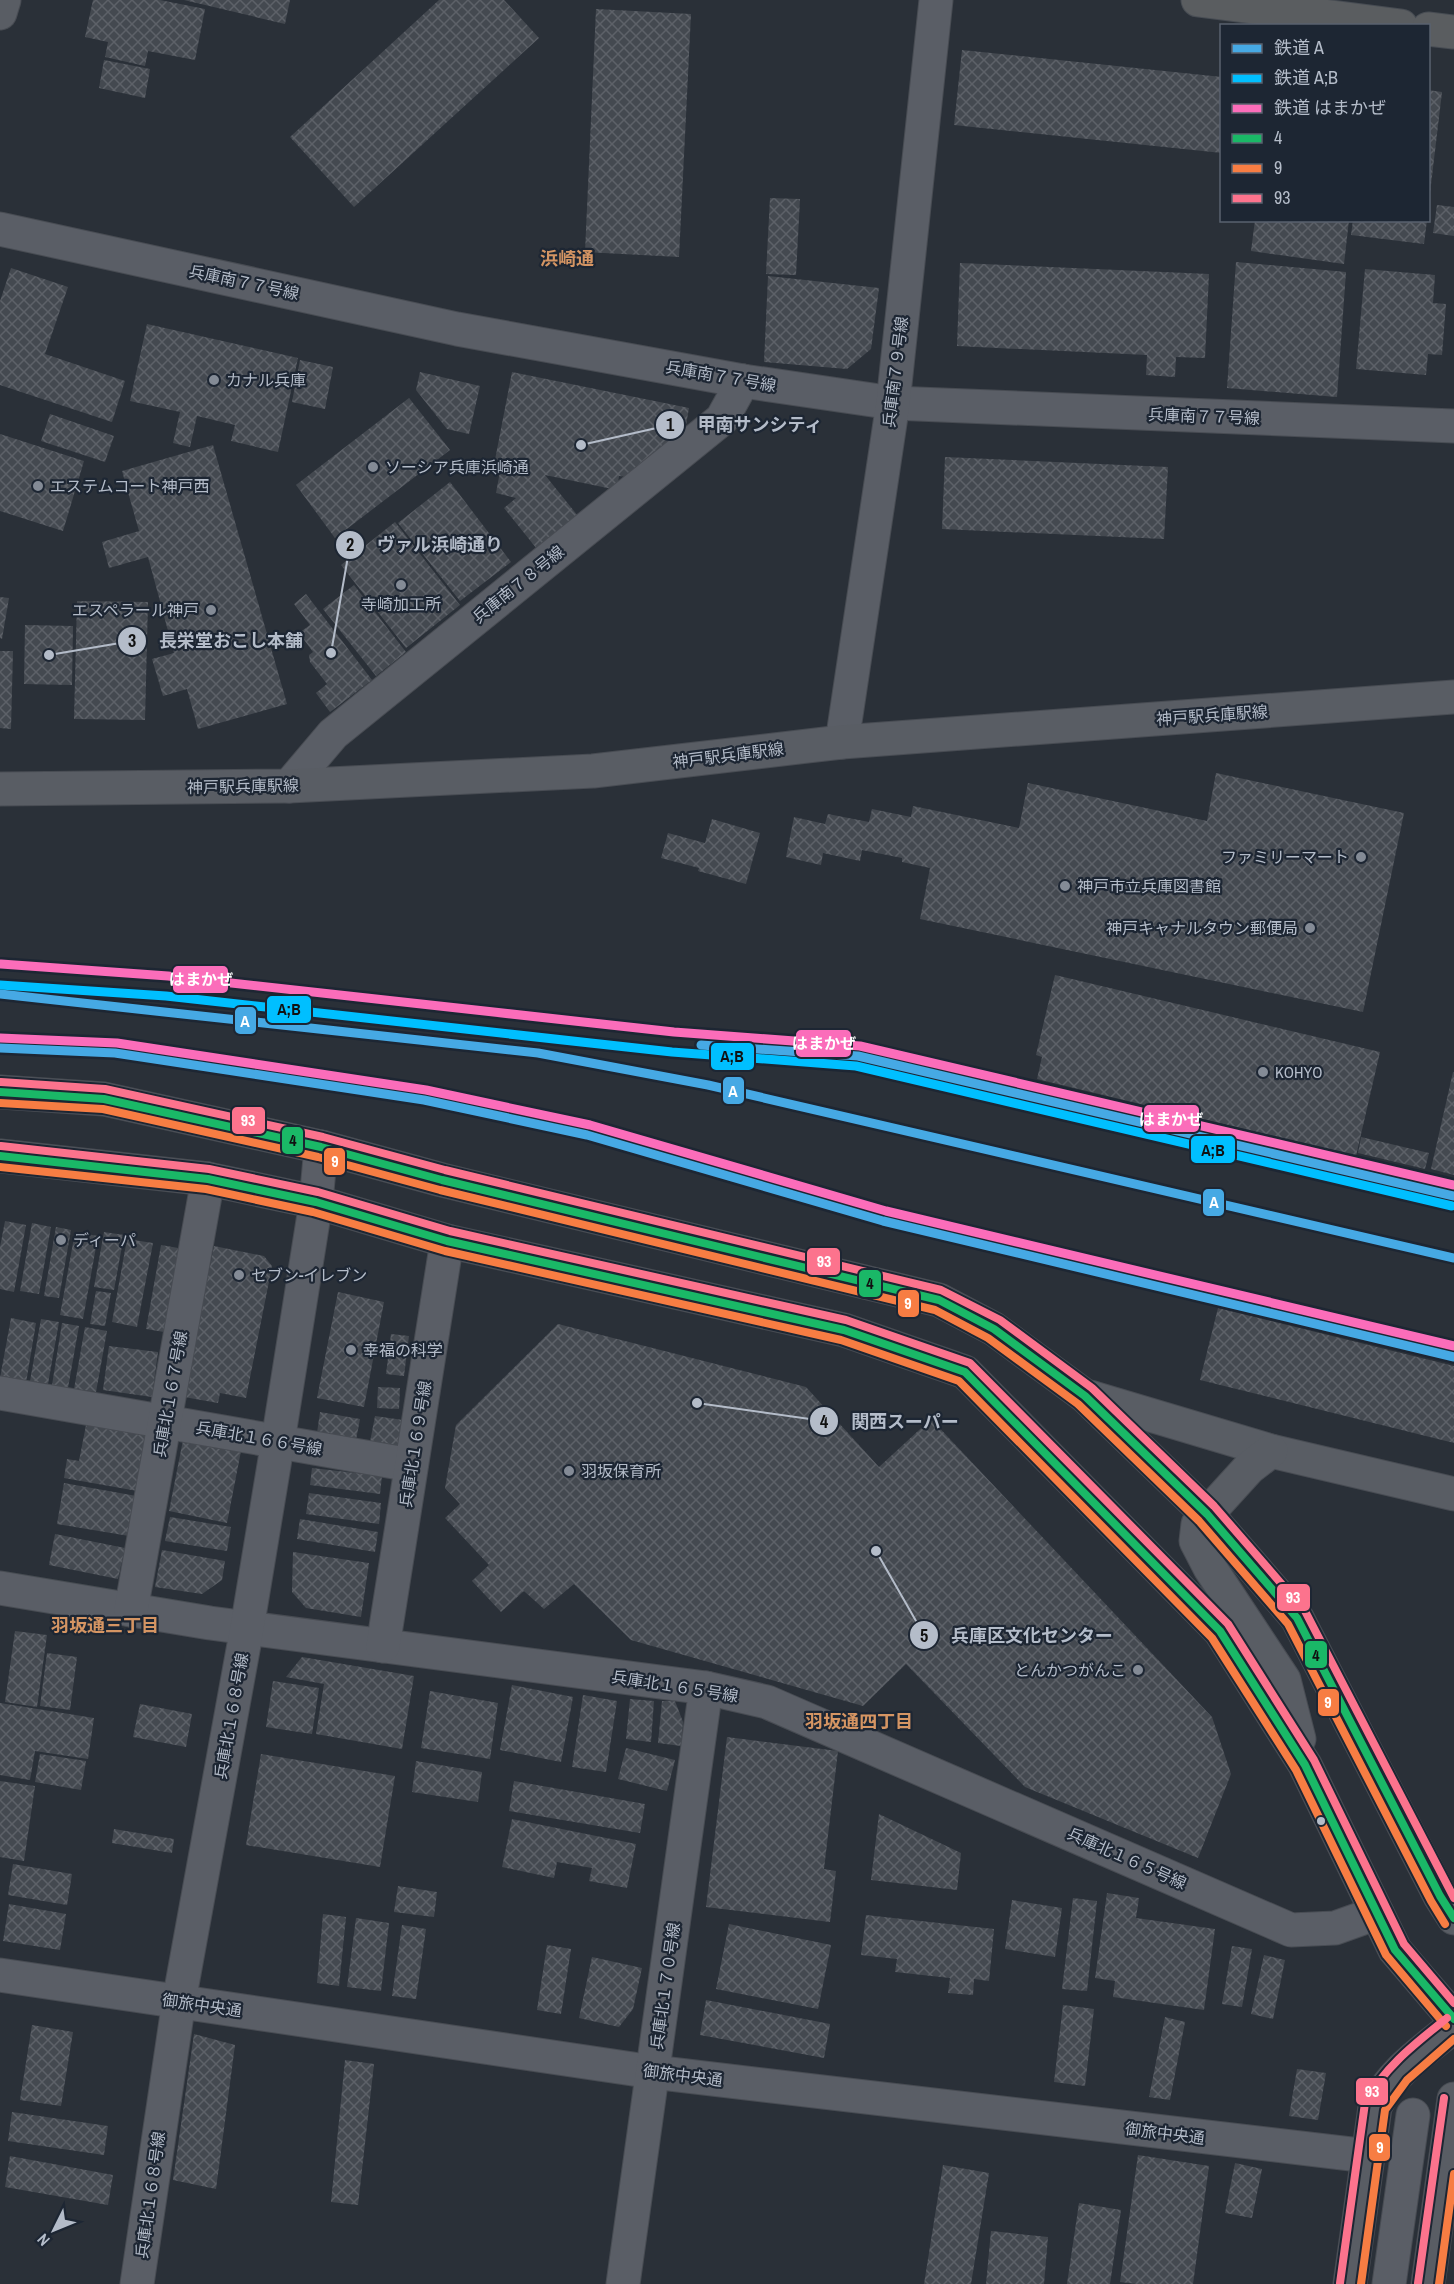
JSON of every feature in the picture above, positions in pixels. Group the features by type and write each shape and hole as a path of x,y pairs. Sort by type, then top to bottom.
{"highway":[{"path":"1198,0 1385,24"},
{"path":"1430,29 1454,32"}],"street":[{"path":"0,14 4,0"},
{"name":"兵庫南７９号線","path":"843,742 892,403 936,0"},
{"name":"兵庫南７７号線","path":"0,229 457,329 743,381 892,403 1454,426"},
{"name":"兵庫南７８号線","path":"289,786 333,734 722,419 743,381"},
{"name":"神戸駅兵庫駅線","path":"0,789 289,786 592,771 843,742 1454,697"},
{"path":"0,1092 104,1099 321,1147 442,1180 939,1300 994,1329 1085,1396 1207,1514 1297,1618 1359,1742 1440,1896 1454,1918"},
{"name":"兵庫北１６８号線","path":"137,2284 179,2001 247,1628 278,1441 316,1202 321,1147"},
{"path":"0,1156 208,1179 316,1202 447,1241 844,1330 965,1372 1220,1631 1305,1765 1395,1950 1454,2019"},
{"name":"兵庫北１６７号線","path":"130,1610 208,1179"},
{"name":"兵庫北１６９号線","path":"383,1646 447,1241"},
{"name":"兵庫北１６６号線","path":"0,1393 411,1465"},
{"path":"1085,1396 1271,1451 1454,1494"},
{"path":"1271,1451 1249,1468 1198,1524 1196,1541 1210,1568 1284,1680 1305,1765"},
{"name":"兵庫北１６５号線","path":"0,1588 247,1628 706,1688 767,1702 1292,1930 1335,1928 1377,1913"},
{"name":"兵庫北１７０号線","path":"623,2284 706,1688"},
{"name":"御旅中央通","path":"0,1975 652,2072 1368,2156"},
{"path":"1350,2284 1374,2114 1380,2096 1398,2074 1454,2026"},
{"path":"1428,2284 1454,2099"},
{"path":"1389,2284 1413,2115"}],"building":[{"path":"93,0 160,0 205,9 195,60 148,51 145,66 105,57 108,42 85,37"},
{"path":"184,0 290,0 285,24"},
{"path":"439,0 504,0 539,38 354,207 290,137"},
{"path":"596,9 691,14 679,257 585,252"},
{"path":"962,50 1220,77 1220,153 954,125"},
{"path":"104,60 150,69 145,98 99,88"},
{"path":"1430,90 1442,92 1430,193"},
{"path":"770,198 800,199 796,275 766,274"},
{"path":"1437,205 1454,207 1454,236 1433,233"},
{"path":"1255,222 1349,222 1344,264 1251,251"},
{"path":"1353,222 1427,222 1424,244 1351,235"},
{"path":"1236,262 1346,272 1337,397 1227,388"},
{"path":"960,263 1209,274 1205,358 1176,357 1175,377 1146,375 1147,355 957,346"},
{"path":"11,268 68,287 45,354 125,381 112,422 0,385 0,301"},
{"path":"1365,269 1435,275 1433,303 1446,304 1442,355 1428,354 1426,375 1356,369"},
{"path":"768,276 879,288 871,349 847,369 764,362"},
{"name":"カナル兵庫","path":"147,324 298,358 278,452 231,441 235,425 197,416 190,447 173,443 180,412 130,401"},
{"path":"300,360 333,367 325,409 292,402"},
{"path":"420,372 480,386 469,434 447,429 416,390"},
{"path":"512,372 689,408 686,425 628,477 619,476 617,490 545,475 578,516 537,549 504,508 516,498 496,493 501,466 494,465"},
{"name":"ソーシア兵庫浜崎通","path":"409,398 450,450 335,538 296,485"},
{"path":"50,414 114,436 105,462 41,441"},
{"name":"エステムコート神戸西","path":"0,434 84,461 63,531 0,511"},
{"name":"エスペラール神戸","path":"213,445 287,704 198,729 187,689 163,696 152,659 174,653 148,557 109,568 102,542 139,531 122,471"},
{"path":"945,457 1168,467 1164,539 942,529"},
{"path":"450,482 511,562 460,601 398,523"},
{"name":"寺崎加工所","path":"395,522 460,605 406,648 341,565"},
{"path":"354,585 406,652 376,676 323,609"},
{"path":"306,594 372,680 330,712 316,693 327,684 310,662 309,655 313,652 299,633 310,625 294,604"},
{"path":"0,597 9,598 2,639 0,638"},
{"path":"77,601 148,602 145,720 74,719"},
{"path":"25,625 73,626 72,685 24,684"},
{"path":"0,651 13,651 11,729 0,728"},
{"path":"1216,773 1404,813 1363,1012 920,919 930,868 902,862 902,858 862,850 860,861 823,853 821,865 786,857 794,817 825,824 828,814 869,822 872,809 911,817 913,806 1019,828 1028,783 1207,821"},
{"path":"712,819 760,833 746,884 661,858 668,833 705,843"},
{"path":"1055,975 1380,1052 1356,1156 1037,1079 1042,1057 1036,1055"},
{"path":"1454,1072 1454,1175 1431,1169"},
{"path":"1361,1137 1429,1153 1425,1169 1358,1153"},
{"path":"5,1221 26,1225 14,1292 0,1289 0,1247"},
{"path":"32,1223 51,1227 39,1294 20,1291"},
{"path":"56,1227 71,1230 59,1298 44,1296"},
{"path":"75,1232 98,1236 83,1319 60,1315"},
{"path":"104,1232 124,1235 114,1290 94,1287"},
{"path":"127,1239 153,1243 137,1327 112,1322"},
{"path":"161,1245 184,1249 170,1333 146,1329"},
{"path":"214,1246 264,1256 272,1266 246,1398 220,1393 218,1403 184,1397"},
{"path":"96,1291 111,1293 105,1326 90,1324"},
{"name":"幸福の科学","path":"338,1292 384,1302 364,1407 317,1398"},
{"path":"1218,1308 1454,1366 1454,1443 1200,1380"},
{"path":"11,1318 36,1323 26,1383 0,1378"},
{"path":"41,1319 59,1322 48,1384 30,1381"},
{"path":"62,1323 79,1326 68,1388 52,1385"},
{"path":"558,1324 806,1387 879,1467 931,1419 1212,1717 1231,1774 1198,1858 1025,1787 906,1664 863,1706 631,1640 574,1584 544,1609 524,1591 501,1612 472,1581 489,1565 445,1518 460,1504 445,1488 456,1425"},
{"path":"85,1327 107,1331 96,1392 74,1389"},
{"path":"391,1334 409,1336 404,1376 386,1374"},
{"path":"109,1346 158,1352 152,1397 103,1390"},
{"path":"378,1387 400,1388 399,1409 377,1408"},
{"path":"320,1412 360,1419 356,1440 317,1433"},
{"path":"375,1416 403,1420 398,1447 370,1442"},
{"path":"87,1420 154,1432 143,1492 64,1478 67,1459 79,1461"},
{"path":"183,1440 241,1451 227,1523 169,1511"},
{"path":"312,1468 382,1476 380,1494 310,1485"},
{"path":"64,1483 142,1497 135,1537 57,1524"},
{"path":"309,1493 381,1503 379,1524 306,1514"},
{"path":"170,1517 231,1527 227,1551 165,1541"},
{"path":"300,1519 378,1532 375,1552 297,1539"},
{"path":"55,1534 125,1548 118,1579 49,1565"},
{"path":"162,1550 225,1561 222,1580 202,1594 155,1587"},
{"path":"293,1552 369,1563 361,1617 306,1608 292,1592"},
{"path":"15,1631 47,1635 37,1707 5,1702"},
{"path":"47,1653 77,1657 70,1710 40,1706"},
{"path":"302,1657 414,1676 402,1749 316,1734 324,1684 286,1677"},
{"path":"273,1681 319,1688 312,1734 266,1727"},
{"path":"512,1685 573,1697 561,1762 500,1750"},
{"path":"430,1691 498,1703 490,1759 421,1748"},
{"path":"583,1695 617,1701 606,1772 572,1767"},
{"path":"630,1699 654,1701 651,1742 626,1739"},
{"path":"662,1701 675,1701 683,1722 681,1746 658,1743"},
{"path":"0,1703 94,1718 88,1759 35,1751 30,1780 0,1775"},
{"path":"140,1704 192,1714 186,1747 133,1737"},
{"path":"727,1737 838,1751 824,1869 836,1871 830,1922 706,1907"},
{"path":"626,1748 675,1760 667,1791 618,1779"},
{"path":"40,1754 86,1761 81,1790 35,1782"},
{"path":"261,1754 395,1776 380,1867 246,1845"},
{"path":"416,1761 482,1772 478,1802 412,1792"},
{"path":"0,1781 35,1786 24,1861 0,1857"},
{"path":"514,1781 645,1804 640,1833 509,1811"},
{"path":"879,1814 961,1853 957,1890 871,1880"},
{"path":"512,1819 636,1844 627,1888 589,1881 592,1868 557,1862 554,1878 502,1867"},
{"path":"114,1829 174,1839 172,1853 112,1843"},
{"path":"13,1864 72,1874 67,1905 8,1895"},
{"path":"398,1886 437,1892 434,1917 394,1912"},
{"path":"1107,1893 1139,1898 1136,1918 1215,1929 1204,2010 1113,1997 1115,1981 1095,1978"},
{"path":"1073,1898 1097,1901 1087,1991 1062,1989"},
{"path":"1012,1900 1062,1908 1055,1957 1005,1949"},
{"path":"9,1904 66,1914 60,1950 3,1941"},
{"path":"323,1914 346,1917 339,1986 317,1983"},
{"path":"866,1915 994,1929 989,1981 974,1979 973,1995 948,1993 950,1978 895,1972 897,1959 861,1955"},
{"path":"356,1918 389,1923 381,1991 347,1987"},
{"path":"729,1924 831,1945 818,2009 716,1989"},
{"path":"402,1925 426,1929 416,1999 392,1996"},
{"path":"547,1945 571,1949 561,2014 537,2010"},
{"path":"1232,1946 1252,1949 1242,2007 1222,2004"},
{"path":"1264,1955 1285,1960 1273,2019 1251,2014"},
{"path":"592,1957 642,1968 633,2009 619,2027 579,2018"},
{"path":"706,2000 830,2024 824,2058 700,2035"},
{"path":"1063,2005 1094,2009 1085,2086 1054,2082"},
{"path":"1165,2017 1185,2022 1170,2100 1149,2097"},
{"path":"32,2025 73,2032 61,2106 20,2100"},
{"path":"194,2034 235,2045 216,2189 173,2180"},
{"path":"345,2060 374,2064 358,2205 331,2202"},
{"path":"1297,2069 1326,2073 1318,2120 1289,2116"},
{"path":"12,2112 108,2126 104,2155 8,2141"},
{"path":"1138,2155 1209,2166 1193,2284 1120,2282"},
{"path":"10,2156 113,2175 108,2205 5,2187"},
{"path":"1235,2163 1262,2169 1252,2218 1225,2213"},
{"path":"943,2165 989,2173 971,2284 924,2284"},
{"path":"1079,2203 1121,2210 1110,2284 1067,2284"},
{"path":"991,2231 1048,2237 1044,2284 986,2284"}],"rail line":[{"name":"はまかぜ","path":"1,964 168,976 674,1032 860,1046 1454,1185"},
{"name":"A;B","path":"0,985 166,996 672,1052 856,1066 1452,1206"},
{"name":"A","path":"0,994 538,1053 708,1085 1454,1258"},
{"name":"はまかぜ","path":"0,1038 117,1043 426,1090 590,1125 886,1211 1454,1346"},
{"name":"A","path":"701,1045 858,1056 1454,1196"},
{"name":"A","path":"0,1048 115,1053 424,1100 587,1135 883,1221 1454,1357"}],"transit line":[{"name":"93","path":"1,1082 105,1089 323,1137 445,1170 941,1290 1000,1320 1092,1388 1214,1506 1305,1611 1454,1898"},
{"name":"4","path":"0,1092 104,1099 321,1147 442,1180 939,1300 994,1329 1085,1396 1207,1514 1297,1618 1440,1896 1454,1918"},
{"name":"9","path":"0,1103 103,1109 318,1157 440,1190 935,1310 988,1338 1078,1404 1199,1521 1288,1624 1445,1924"},
{"name":"93","path":"1,1146 209,1169 318,1192 450,1231 846,1320 970,1363 1228,1624 1314,1760 1404,1944 1454,2003"},
{"name":"4","path":"0,1156 208,1179 316,1202 447,1241 844,1330 965,1372 1220,1631 1305,1765 1395,1950 1454,2019"},
{"name":"9","path":"0,1167 206,1189 313,1212 445,1251 841,1340 959,1381 1212,1638 1296,1770 1386,1955 1446,2026"},
{"name":"93","path":"1340,2283 1365,2103 1392,2066 1447,2018"},
{"name":"9","path":"1361,2284 1385,2110 1407,2080 1454,2039"},
{"name":"93","path":"1418,2283 1444,2098"},
{"name":"9","path":"1439,2284 1454,2174"}],"place":[{"name":"カナル兵庫","path":"214,380"},
{"name":"甲南サンシティ","path":"581,445"},
{"name":"ソーシア兵庫浜崎通","path":"373,467"},
{"name":"エステムコート神戸西","path":"38,486"},
{"name":"寺崎加工所","path":"401,585"},
{"name":"エスペラール神戸","path":"211,610"},
{"name":"ヴァル浜崎通り","path":"331,653"},
{"name":"長栄堂おこし本舗","path":"49,655"},
{"name":"ファミリーマート","path":"1361,857"},
{"name":"神戸市立兵庫図書館","path":"1065,886"},
{"name":"神戸キャナルタウン郵便局","path":"1310,928"},
{"name":"KOHYO","path":"1263,1072"},
{"name":"ディーパ","path":"61,1240"},
{"name":"セブン-イレブン","path":"239,1275"},
{"name":"幸福の科学","path":"351,1350"},
{"name":"関西スーパー","path":"697,1403"},
{"name":"羽坂保育所","path":"569,1471"},
{"name":"兵庫区文化センター","path":"876,1551"},
{"name":"とんかつがんこ","path":"1138,1670"}],"district":[{"name":"浜崎通","path":"567,258"},
{"name":"羽坂通三丁目","path":"105,1625"},
{"name":"羽坂通四丁目","path":"859,1721"}]}
